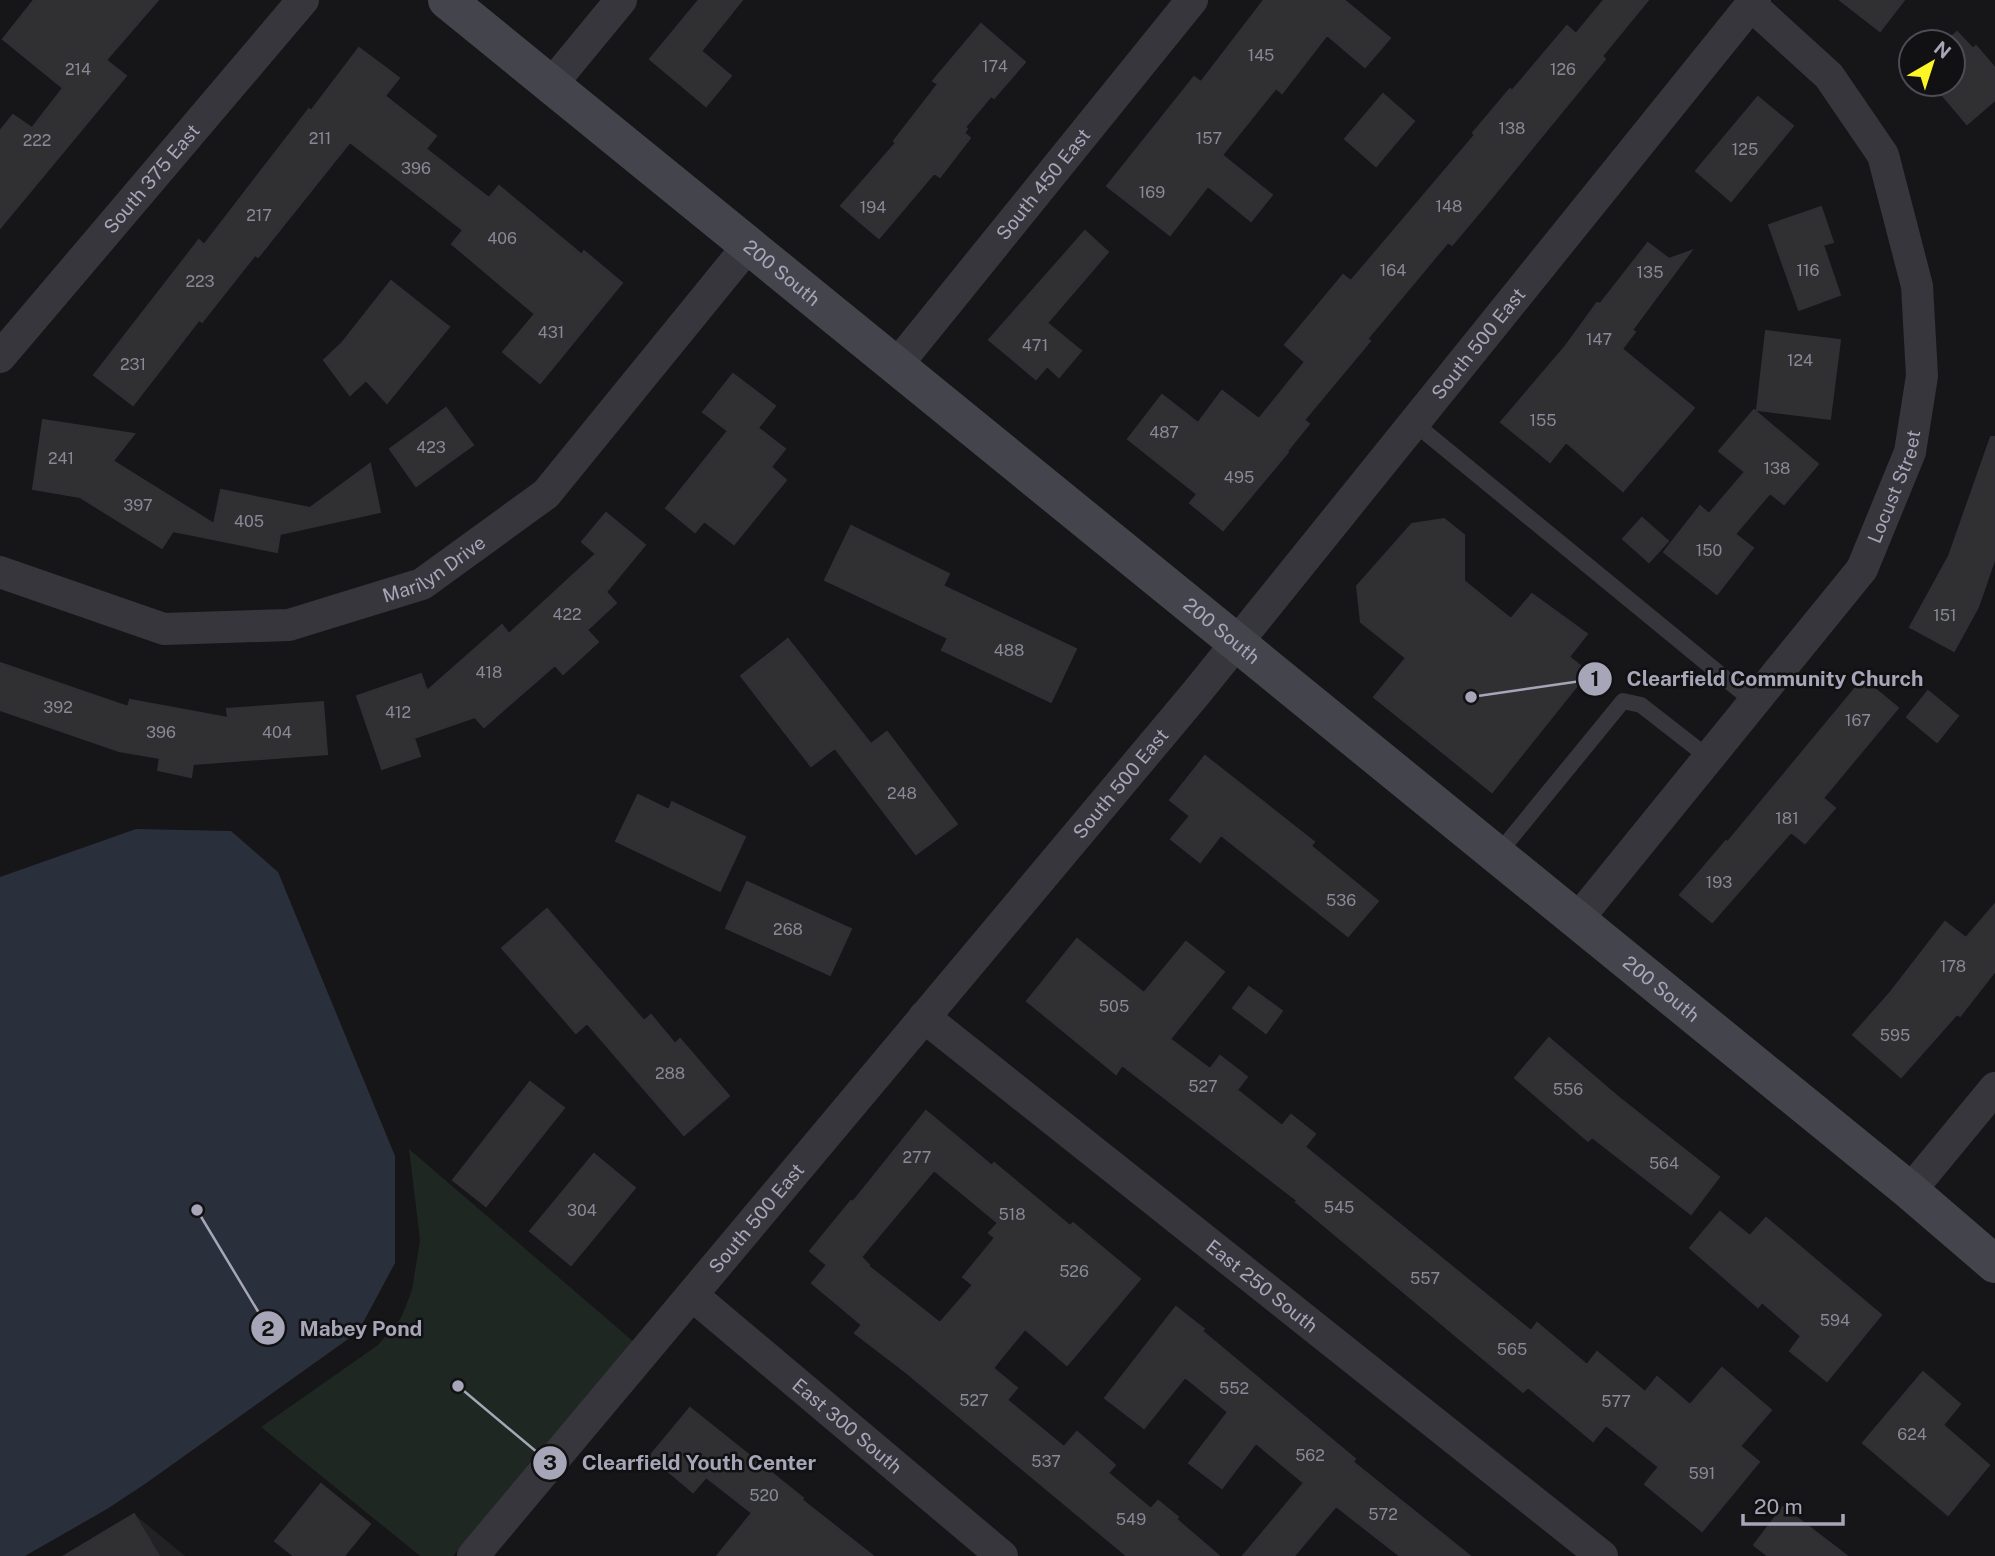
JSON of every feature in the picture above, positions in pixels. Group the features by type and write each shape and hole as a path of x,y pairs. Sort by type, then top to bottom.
{"street":[{"name":"South 375 East","path":"0,357 303,0"},
{"name":"200 South","path":"447,0 1910,1191 1995,1264"},
{"path":"551,85 621,0"},
{"name":"South 450 East","path":"895,366 1192,0"},
{"name":"South 500 East","path":"473,1556 1236,643 1753,2"},
{"name":"Locust Street","path":"1577,920 1862,569 1910,452 1922,376 1917,286 1883,155 1829,76 1753,2"},
{"name":"Marilyn Drive","path":"0,572 164,629 289,625 422,584 546,494 748,246"},
{"name":"East 250 South","path":"924,1017 1602,1556"},
{"path":"1910,1191 1995,1088"},
{"name":"East 300 South","path":"692,1295 1002,1556"}],"lane":[{"path":"1413,423 1754,702"},
{"path":"1497,855 1623,701 1640,705 1709,758"}],"shaded area":[{"path":"409,1149 634,1342 453,1556 420,1556 261,1427 378,1345 401,1318 412,1290 420,1240"},
{"path":"134,1514 185,1556 64,1556"}],"water":[{"path":"136,829 231,831 278,872 395,1156 395,1263 358,1332 107,1509 25,1556 0,1556 0,877"}],"building":[{"path":"34,0 158,0 106,60 126,76 0,228 0,131 13,115 32,128 63,88 3,39"},
{"path":"699,0 742,0 701,51 731,76 706,106 650,59"},
{"path":"1264,0 1344,0 1390,38 1365,67 1327,35 1282,93 1276,88 1222,155 1272,195 1251,221 1208,186 1170,235 1107,186 1194,77 1201,82"},
{"path":"1604,0 1648,0 1602,56 1605,59 1488,202 1452,245 1448,242 1367,339 1370,341 1304,420 1309,424 1288,452 1223,530 1190,503 1197,494 1128,439 1162,395 1198,423 1222,391 1259,419 1305,362 1285,345 1343,275 1351,281 1475,135 1473,133 1510,89 1512,91 1567,26 1576,34"},
{"path":"1840,0 1904,0 1880,31"},
{"path":"981,24 1025,62 965,127 967,129 964,133 970,138 940,177 934,173 879,238 841,206 896,143 894,141 938,84 933,81"},
{"path":"1967,43 1973,49 1976,46 1995,68 1995,100 1967,124 1945,98 1967,98"},
{"path":"359,48 399,78 385,96 436,136 426,149 489,198 499,186 582,255 584,251 622,283 540,383 503,352 535,314 452,244 463,230 350,142 258,257 255,255 202,322 199,320 133,405 94,375 199,240 204,245"},
{"path":"1383,94 1414,121 1376,166 1345,139"},
{"path":"1758,97 1793,126 1731,201 1696,171"},
{"path":"1821,207 1833,242 1823,245 1840,295 1799,310 1769,225"},
{"path":"1085,231 1108,252 1047,323 1081,351 1059,377 1047,366 1036,379 989,340"},
{"path":"1648,243 1669,259 1691,251 1632,330 1635,332 1622,349 1694,408 1623,491 1566,442 1550,462 1501,422"},
{"path":"391,281 449,327 387,403 366,380 350,395 324,360 342,343"},
{"path":"1766,331 1840,340 1830,419 1757,410"},
{"path":"733,374 775,406 758,428 785,449 771,467 786,480 734,544 704,521 695,532 666,508 728,431 703,412"},
{"path":"446,408 473,445 416,486 390,449"},
{"path":"1754,410 1818,464 1784,504 1770,493 1735,534 1753,548 1717,594 1664,552 1700,506 1709,514 1745,472 1719,451"},
{"path":"43,420 134,434 113,461 214,524 221,490 310,508 370,464 380,512 280,534 277,552 173,531 162,548 80,497 33,489"},
{"path":"1991,437 1995,437 1995,558 1978,607 1954,651 1910,627 1949,556"},
{"path":"606,513 645,545 606,592 616,603 587,630 598,642 563,674 555,665 484,727 475,717 414,738 420,756 382,769 357,696 421,674 427,691 502,625 509,634 596,554 582,542"},
{"path":"1642,518 1668,541 1649,562 1623,539"},
{"path":"1444,519 1464,535 1464,581 1511,619 1532,594 1587,634 1569,657 1588,672 1492,792 1374,697 1406,658 1361,622 1357,586 1412,524"},
{"path":"851,526 949,574 943,586 1076,649 1051,702 942,650 948,638 825,580"},
{"path":"788,639 871,744 887,732 957,824 916,854 835,748 811,766 741,676"},
{"path":"0,663 128,707 130,700 228,718 227,709 323,702 327,754 193,764 191,777 158,770 160,758 119,751 0,710"},
{"path":"1863,679 1898,708 1823,798 1835,808 1805,843 1791,832 1712,922 1680,895 1726,841 1727,843"},
{"path":"1928,691 1958,716 1937,742 1907,717"},
{"path":"1205,756 1314,842 1311,846 1378,901 1348,936 1221,835 1200,862 1171,839 1190,816 1170,800"},
{"path":"638,795 669,810 672,802 745,837 720,891 616,841"},
{"path":"747,882 851,929 830,975 726,928"},
{"path":"1995,904 1995,971 1960,1016 1957,1014 1901,1077 1853,1035 1890,993 1945,922 1966,938"},
{"path":"547,909 644,1021 651,1015 675,1044 680,1039 729,1096 684,1135 587,1023 576,1033 502,948"},
{"path":"1077,939 1144,993 1186,942 1224,972 1170,1039 1210,1069 1220,1056 1247,1077 1237,1090 1282,1126 1291,1115 1315,1134 1305,1147 1531,1331 1537,1323 1587,1365 1597,1352 1645,1392 1657,1377 1690,1405 1722,1368 1771,1410 1740,1446 1759,1462 1702,1531 1645,1484 1659,1467 1606,1425 1593,1441 1528,1387 1523,1392 1296,1202 1298,1201 1122,1065 1116,1074 1027,1001"},
{"path":"1249,987 1282,1011 1266,1033 1233,1008"},
{"path":"1549,1038 1719,1177 1691,1214 1592,1137 1588,1141 1515,1078"},
{"path":"530,1082 564,1108 486,1206 453,1180"},
{"path":"926,1111 1070,1226 1073,1223 1140,1279 1067,1365 1025,1329 993,1368 1017,1388 1007,1400 1064,1447 1077,1432 1115,1465 1108,1473 1151,1509 1158,1501 1219,1556 1127,1556 855,1333 862,1325 812,1283 827,1265 810,1251 851,1201 853,1202","holes":["934,1170 998,1223 989,1233 995,1238 963,1277 973,1285 940,1323 868,1266 861,1257"]},
{"path":"594,1154 635,1188 571,1265 530,1231"},
{"path":"1720,1212 1750,1236 1766,1218 1881,1315 1827,1381 1790,1351 1801,1336 1762,1302 1758,1307 1690,1248"},
{"path":"1176,1307 1355,1459 1353,1462 1470,1556 1400,1556 1336,1506 1294,1556 1243,1556 1304,1483 1256,1443 1222,1488 1189,1463 1228,1412 1185,1377 1144,1428 1105,1398"},
{"path":"1923,1372 1960,1404 1943,1425 1989,1465 1948,1515 1863,1443"},
{"path":"690,1408 873,1556 717,1556 752,1513 706,1477 693,1492 650,1456"},
{"path":"321,1484 370,1524 344,1556 294,1556 275,1541"},
{"path":"1783,1507 1847,1556 1768,1556 1754,1545"},
{"path":"134,1514 159,1556 64,1556"}],"place":[{"name":"Clearfield Community Church","path":"1471,697"},
{"name":"Mabey Pond","path":"197,1210"},
{"name":"Clearfield Youth Center","path":"458,1386"}]}
